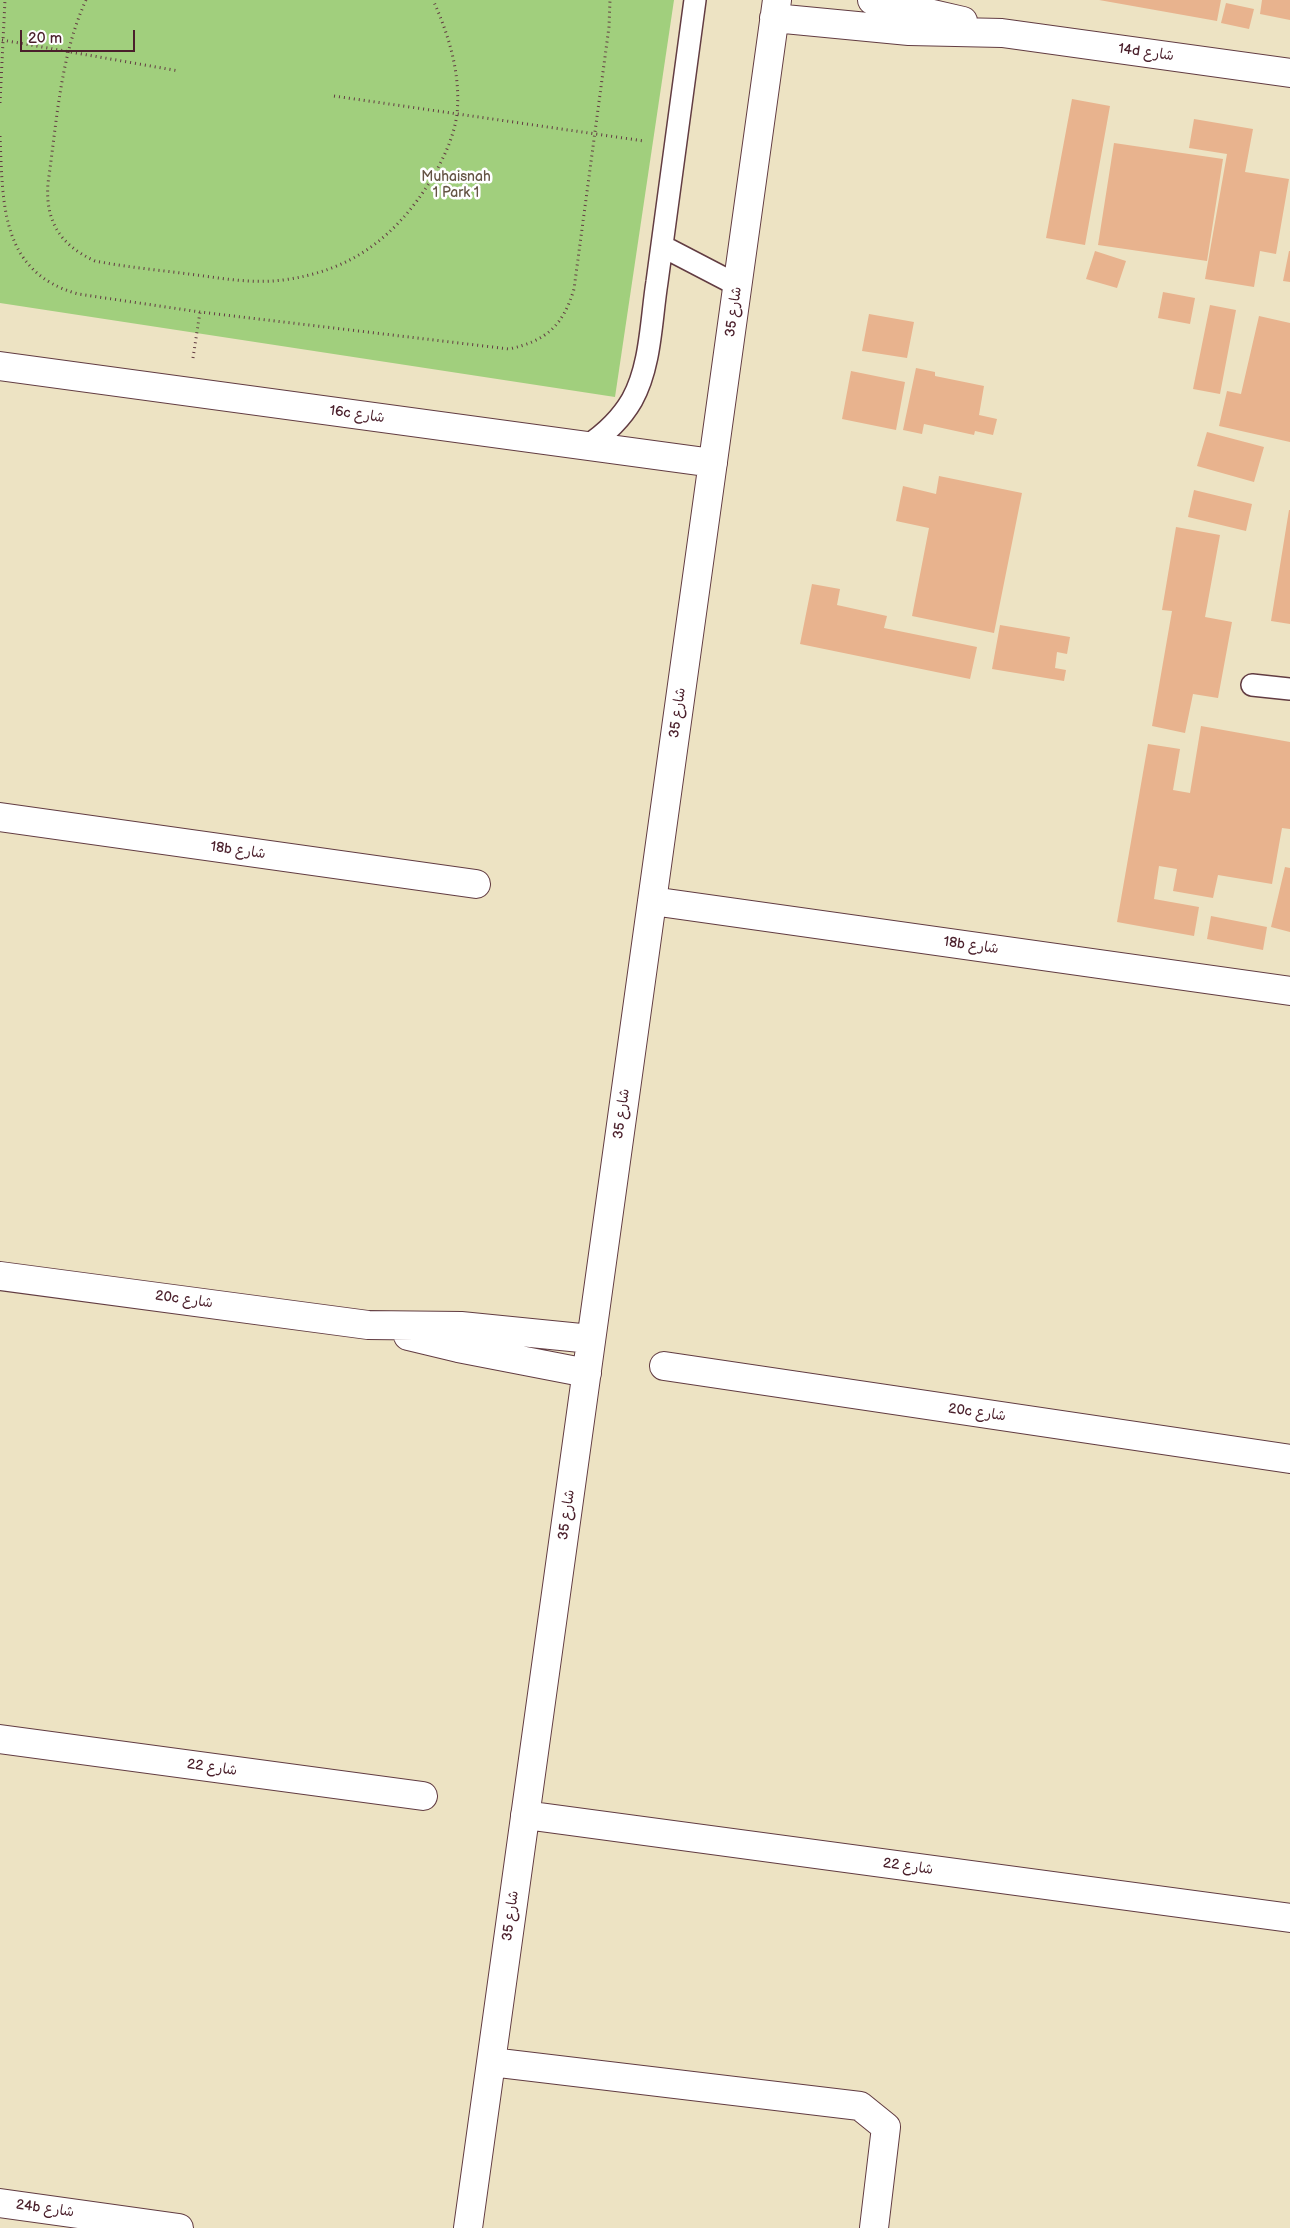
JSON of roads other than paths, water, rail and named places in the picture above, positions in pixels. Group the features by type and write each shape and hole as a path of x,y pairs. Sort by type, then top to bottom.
{"street":[{"name":"14d شارع","path":"872,0 958,20 1002,33"},
{"name":"14d شارع","path":"775,9 909,31 1002,33 1290,73"},
{"name":"شارع 35","path":"468,2228 775,9"},
{"name":"16c شارع","path":"0,366 713,463"},
{"name":"18b شارع","path":"0,817 476,884"},
{"name":"18b شارع","path":"652,901 1290,991"},
{"name":"20c شارع","path":"0,1276 368,1325 458,1348 587,1372"},
{"name":"20c شارع","path":"368,1325 461,1326 591,1338"},
{"name":"20c شارع","path":"664,1366 1290,1458"},
{"name":"شارع 22","path":"0,1739 424,1796"},
{"name":"شارع 22","path":"525,1815 1290,1918"},
{"path":"491,2062 860,2106 886,2126 874,2228"},
{"name":"24b شارع","path":"0,2203 180,2228"}],"lane":[{"path":"587,446 601,437 618,420 632,400 641,378 662,246 674,145 695,0"},
{"path":"662,246 737,285"},
{"path":"1252,685 1290,688"}],"park label":[{"name":"Muhaisnah 1 Park 1","path":"456,186"}]}
